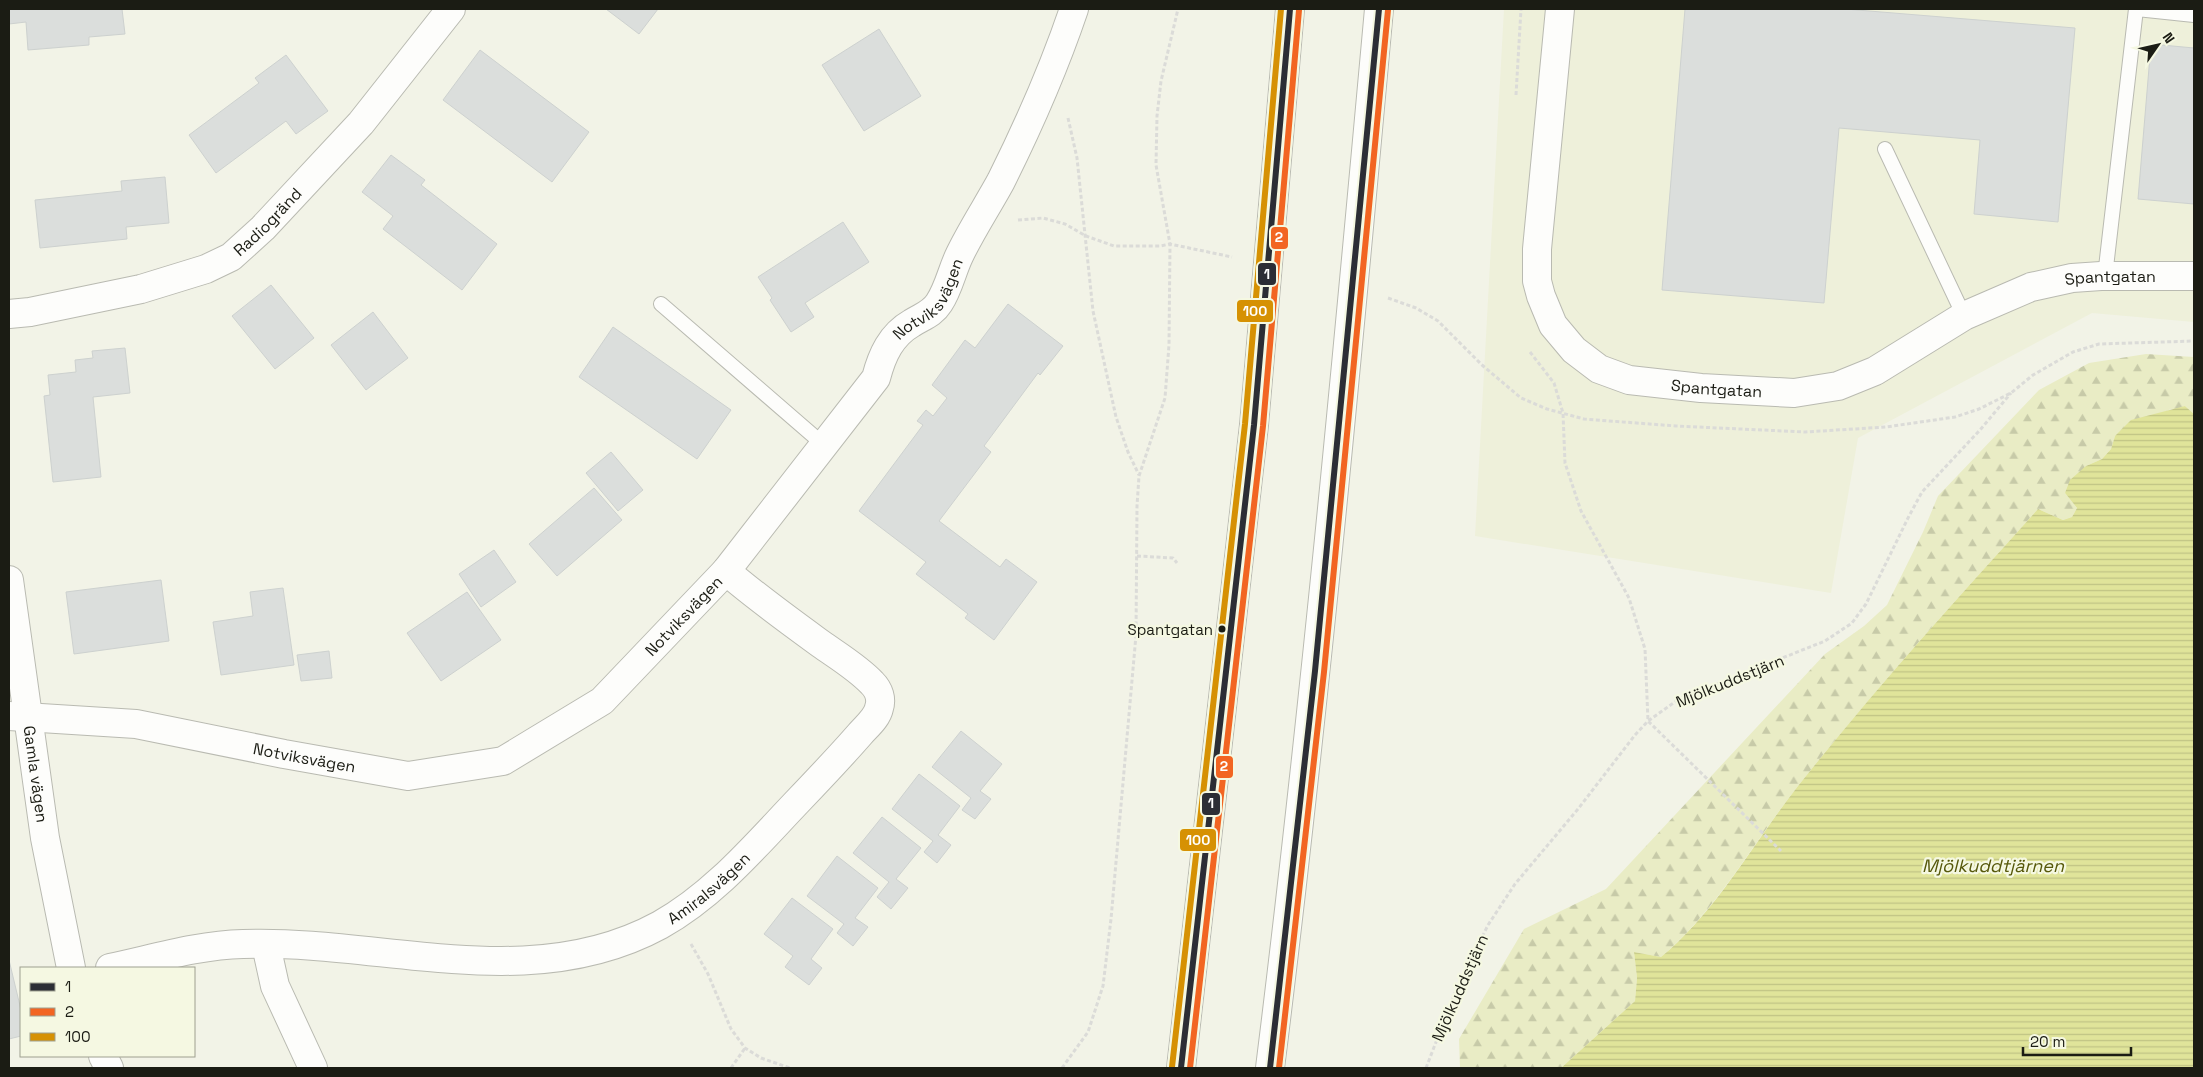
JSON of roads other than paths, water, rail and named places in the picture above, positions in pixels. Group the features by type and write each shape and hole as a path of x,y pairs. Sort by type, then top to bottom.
{"street":[{"name":"Radiogränd","path":"9,314 30,312 141,289 206,269 231,257 263,228 362,123 451,9"},
{"name":"Notviksvägen","path":"19,717 136,724 284,754 408,776 503,760 602,701 726,571 876,378 881,359 892,340 902,329 928,316 939,304 952,278 959,255 1001,181 1047,82 1074,9"},
{"path":"1181,1068 1254,425 1290,9"},
{"path":"1270,1068 1295,869 1331,529 1379,9"},
{"name":"Spantgatan","path":"1560,9 1537,249 1537,281 1553,325 1574,350 1599,368 1629,380 1701,388 1794,393 1838,386 1875,371 1964,316 2030,287 2072,278 2194,276"},
{"name":"Amiralsvägen","path":"114,967 190,950 243,944 324,947 465,960 528,961 596,950 638,935 661,924 696,901 737,865 846,752 879,708 880,697 875,685 756,597 726,571"},
{"name":"Gamla vägen","path":"9,580 19,717 71,967"},
{"path":"266,945 275,986 314,1068"}],"lane":[{"path":"2105,276 2136,9 2194,15"},
{"path":"1885,149 1964,316"},
{"path":"661,304 824,445"}],"water":[{"name":"Mjölkuddtjärnen","path":"2185,406 2194,414 2194,1068 1561,1068 1635,1001 1637,978 1634,952 1661,957 1700,919 1798,786 1827,750 1916,646 2038,509 2063,520 2072,517 2077,508 2065,493 2070,480 2086,466 2102,459 2111,449 2115,436 2131,420"}],"place":[{"name":"Spantgatan","path":"1222,629"}]}
